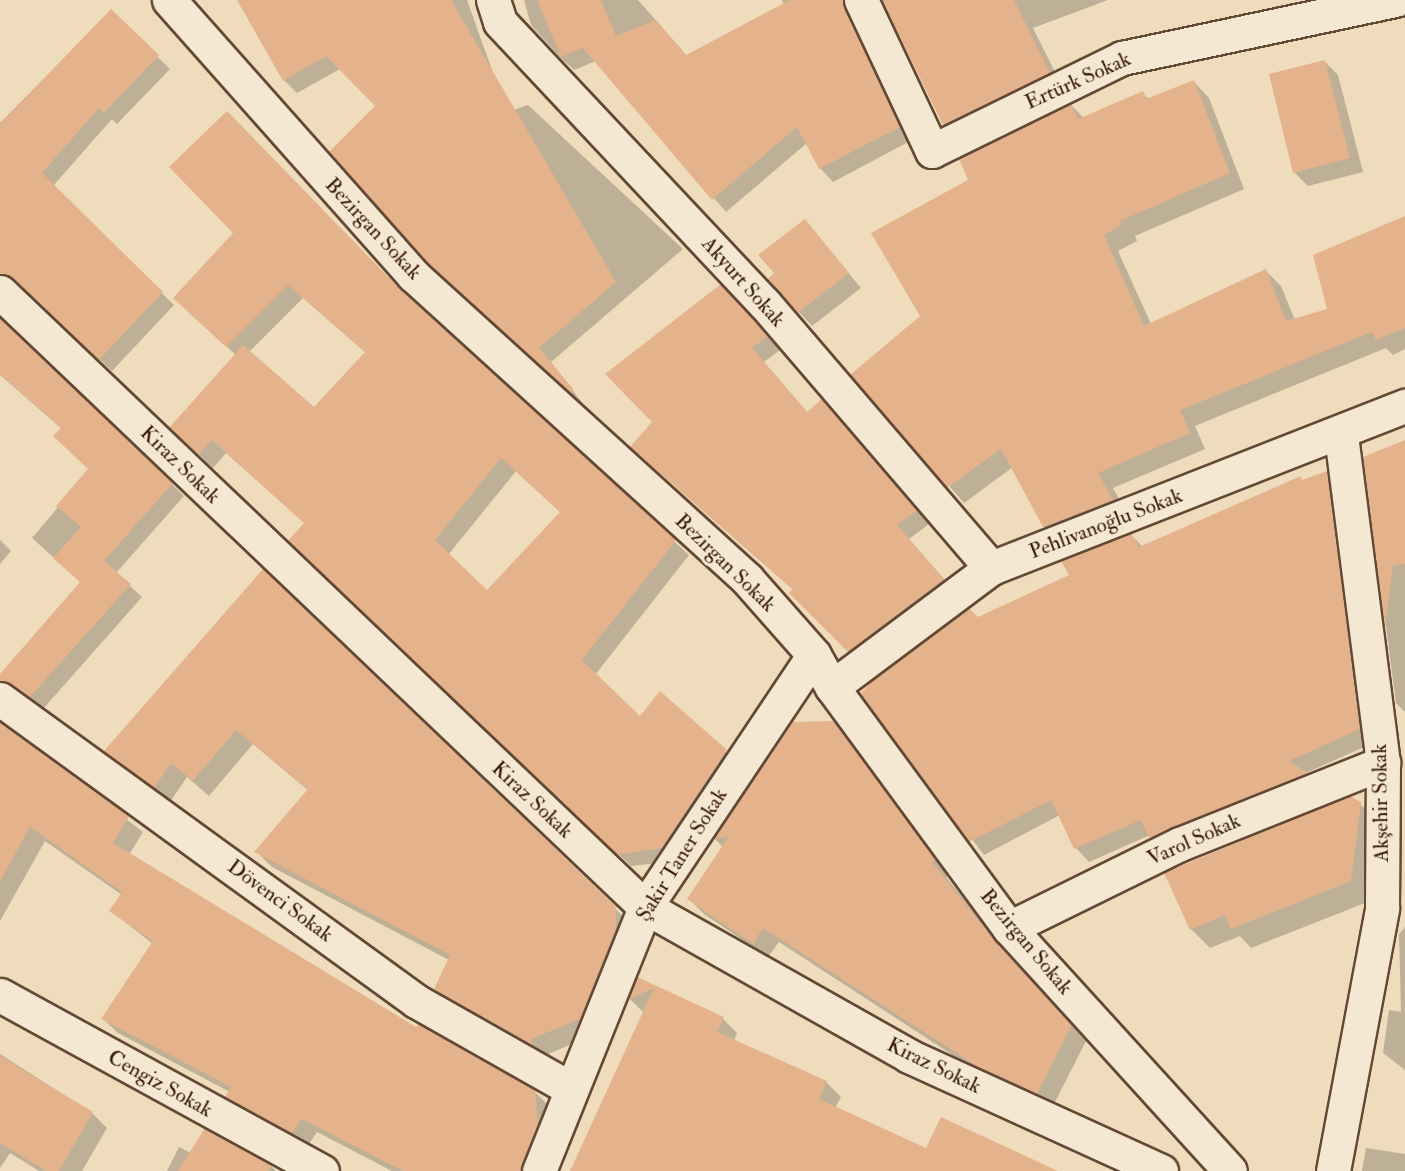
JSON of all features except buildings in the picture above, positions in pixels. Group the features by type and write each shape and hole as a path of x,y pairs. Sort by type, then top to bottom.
{"street":[{"name":"Bezirgan Sokak","path":"169,0 413,275 747,579 814,655 832,687 1010,928 1230,1171"},
{"name":"Akyurt Sokak","path":"493,0 500,22 765,304 991,568"},
{"name":"Ertürk Sokak","path":"861,0 932,152 1122,58 1396,0"},
{"name":"Kiraz Sokak","path":"0,292 645,907 909,1056 1161,1171"},
{"name":"Pehlivanoğlu Sokak","path":"832,687 991,568 1341,434 1405,406"},
{"name":"Akşehir Sokak","path":"1333,1171 1394,906 1383,763 1341,434"},
{"name":"Şakir Taner Sokak","path":"540,1171 570,1088 645,907 814,655"},
{"name":"Dövenci Sokak","path":"0,699 416,1001 570,1088"},
{"name":"Varol Sokak","path":"1010,928 1180,844 1383,763"},
{"name":"Cengiz Sokak","path":"0,995 322,1171"}]}
